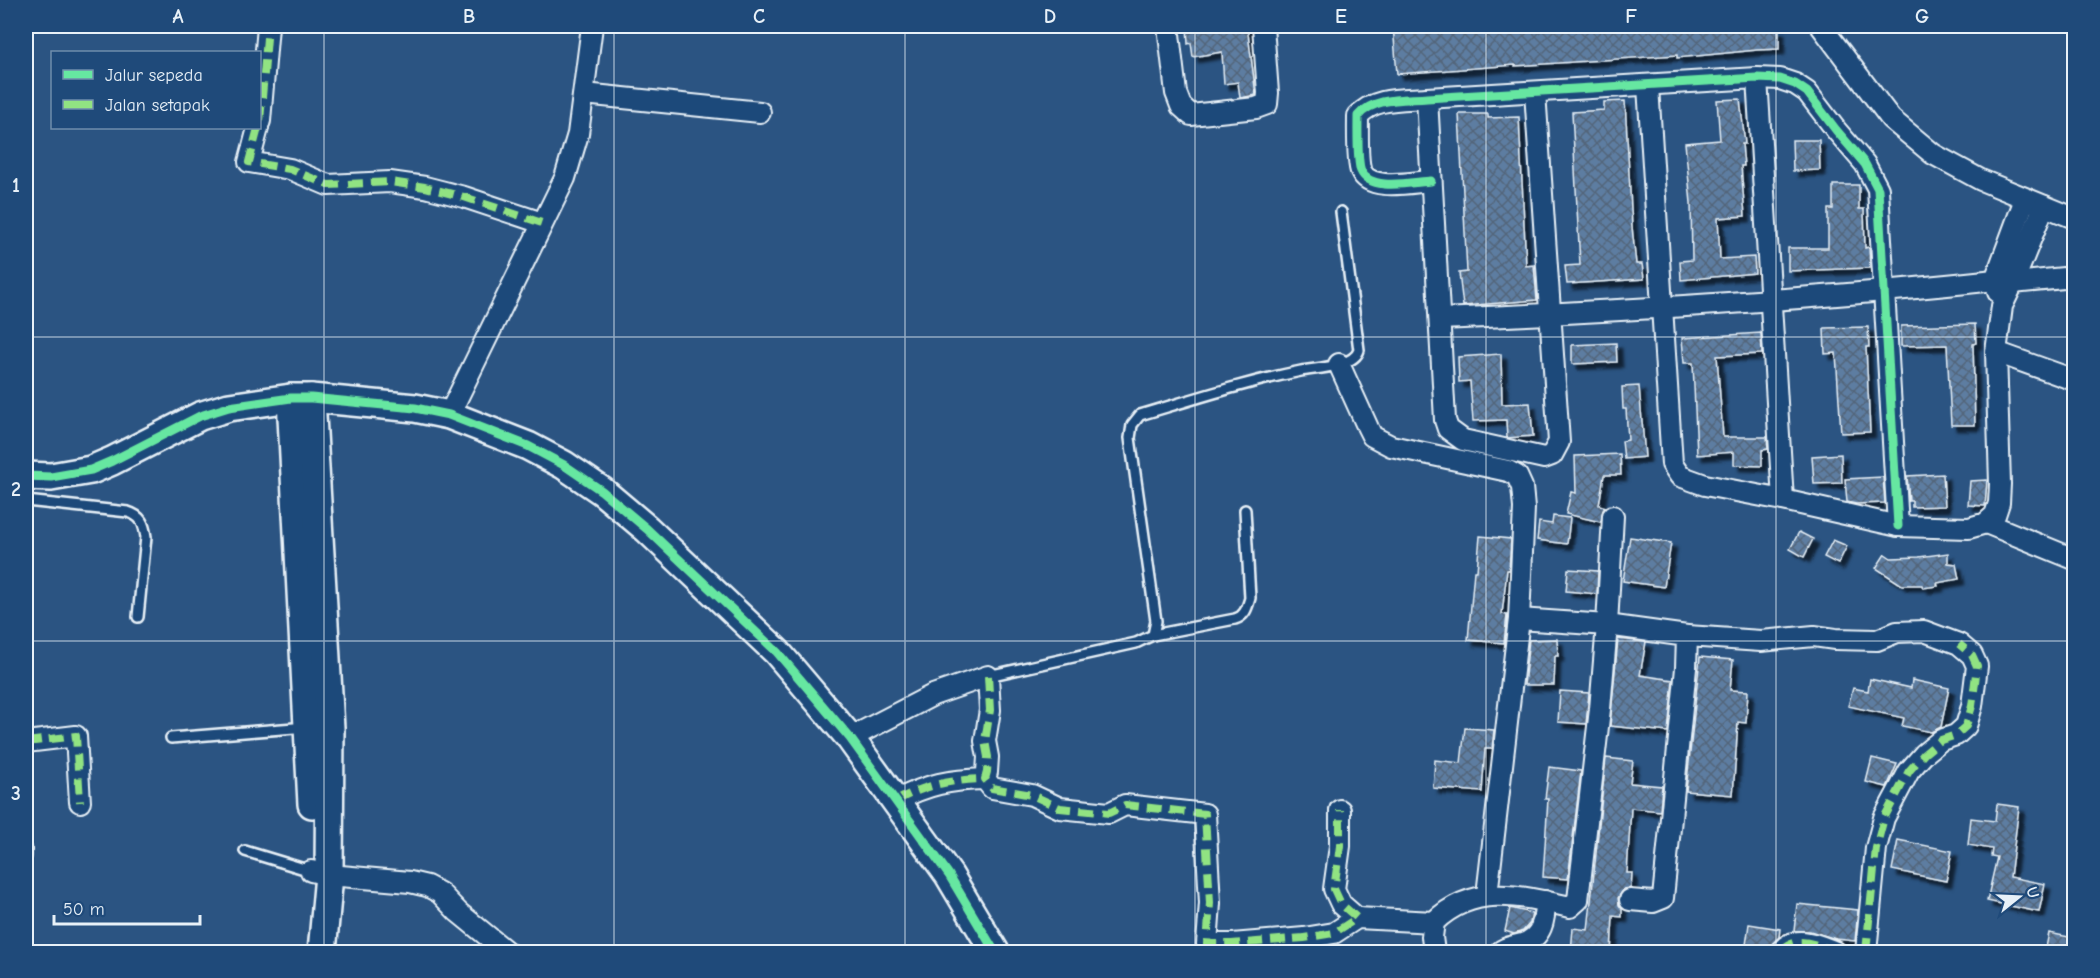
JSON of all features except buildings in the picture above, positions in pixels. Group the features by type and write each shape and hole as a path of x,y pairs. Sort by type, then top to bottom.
{"street":[{"path":"261,109 268,26"},
{"path":"449,415 565,178 578,134 592,26"},
{"path":"1168,26 1176,93 1181,106 1191,115 1267,105 1263,26"},
{"path":"1821,26 1891,119 1933,154 1981,180 2074,218"},
{"path":"1757,78 1783,500"},
{"path":"1431,181 1380,184 1367,180 1360,170 1358,116 1365,108 1375,103 1427,98 1757,78 1795,84 1807,92 1865,164 1878,189 1898,526"},
{"path":"1648,86 1672,464 1680,476 1705,485 1898,526 1969,528 1986,523 1995,515 1999,503 2000,484 1996,352 2004,282 2025,199"},
{"path":"1427,98 1445,420 1448,429 1463,440 1544,458 1557,450 1559,442 1535,92"},
{"path":"584,94 760,112"},
{"path":"258,129 249,162 290,169 328,185 390,182 425,187 542,222"},
{"path":"2004,282 2044,206"},
{"path":"1440,319 1661,308 2074,277"},
{"path":"1996,352 2074,380"},
{"path":"1340,364 1372,436 1380,442 1508,471 1517,477 1522,487 1524,508 1519,619 1487,895"},
{"path":"301,398 309,726 320,873 322,952"},
{"path":"301,398 330,728 320,873 306,952"},
{"path":"26,476 51,477 91,470 200,416 229,407 301,398 415,408 449,415 528,446 564,465 602,491 647,529 777,652 850,738 896,801 949,875 995,952"},
{"path":"985,779 992,788 1032,795 1060,808 1109,813 1125,805 1205,814 1210,903 1207,944 1304,938 1334,933 1357,918 1434,922 1465,902 1487,895 1545,901 1570,907 1578,900 1600,709 1612,516"},
{"path":"1986,523 2074,559"},
{"path":"1519,619 1607,625 1687,636 1761,641 1814,636 1877,640 1897,632 1924,632 1959,644 1975,660 1977,666 1972,706 1966,726 1956,735 1941,740 1924,754 1909,771 1884,818 1876,848 1866,952"},
{"path":"1630,900 1653,902 1663,898 1686,668 1687,636"},
{"path":"850,738 933,695 988,676 990,710 985,741 988,757 985,779"},
{"path":"26,742 76,736 80,802"},
{"path":"896,801 935,784 956,780 985,779"},
{"path":"1340,810 1340,846 1334,889 1341,904 1357,918"},
{"path":"320,873 410,882 427,886 440,893 458,912 507,952"},
{"path":"1500,952 1504,948 1523,944 1536,937 1542,922 1545,901"},
{"path":"1434,922 1432,937 1434,952"},
{"path":"1781,952 1790,945 1803,942 1836,952"}],"lane":[{"path":"1153,635 1156,621 1130,438 1132,425 1140,415 1227,388 1340,364 1352,361 1357,356 1359,350 1341,212"},
{"path":"26,501 136,514 145,526 146,537 138,617"},
{"path":"988,676 1136,644 1153,635 1242,617 1250,598 1245,510"},
{"path":"171,738 309,726"},
{"path":"26,848 26,856"},
{"path":"245,851 320,873"}],"marked path":[{"path":"261,109 268,26"},
{"path":"258,129 249,162 290,169 328,185 390,182 425,187 464,197 542,223"},
{"path":"1866,952 1876,848 1884,818 1909,771 1924,754 1941,740 1956,735 1966,726 1972,706 1977,666 1972,655 1959,644"},
{"path":"988,676 990,710 985,741 988,757 985,779 992,788 1032,795 1060,808 1109,813 1125,805 1205,814 1210,903 1207,944 1304,938 1334,933 1357,918 1341,904 1334,889 1340,846 1340,810"},
{"path":"26,742 76,736 80,802"},
{"path":"896,801 939,784 985,779"},
{"path":"1781,952 1786,946 1800,942 1815,944 1836,952"}],"cycle path":[{"path":"1431,181 1382,184 1366,178 1361,171 1359,160 1358,116 1372,105 1399,100 1757,78 1780,79 1795,84 1807,92 1865,164 1878,189 1898,526"},
{"path":"26,476 51,477 91,470 200,416 229,407 291,398 415,408 449,415 528,446 564,465 602,491 647,529 777,652 850,738 949,875 995,952"}]}
